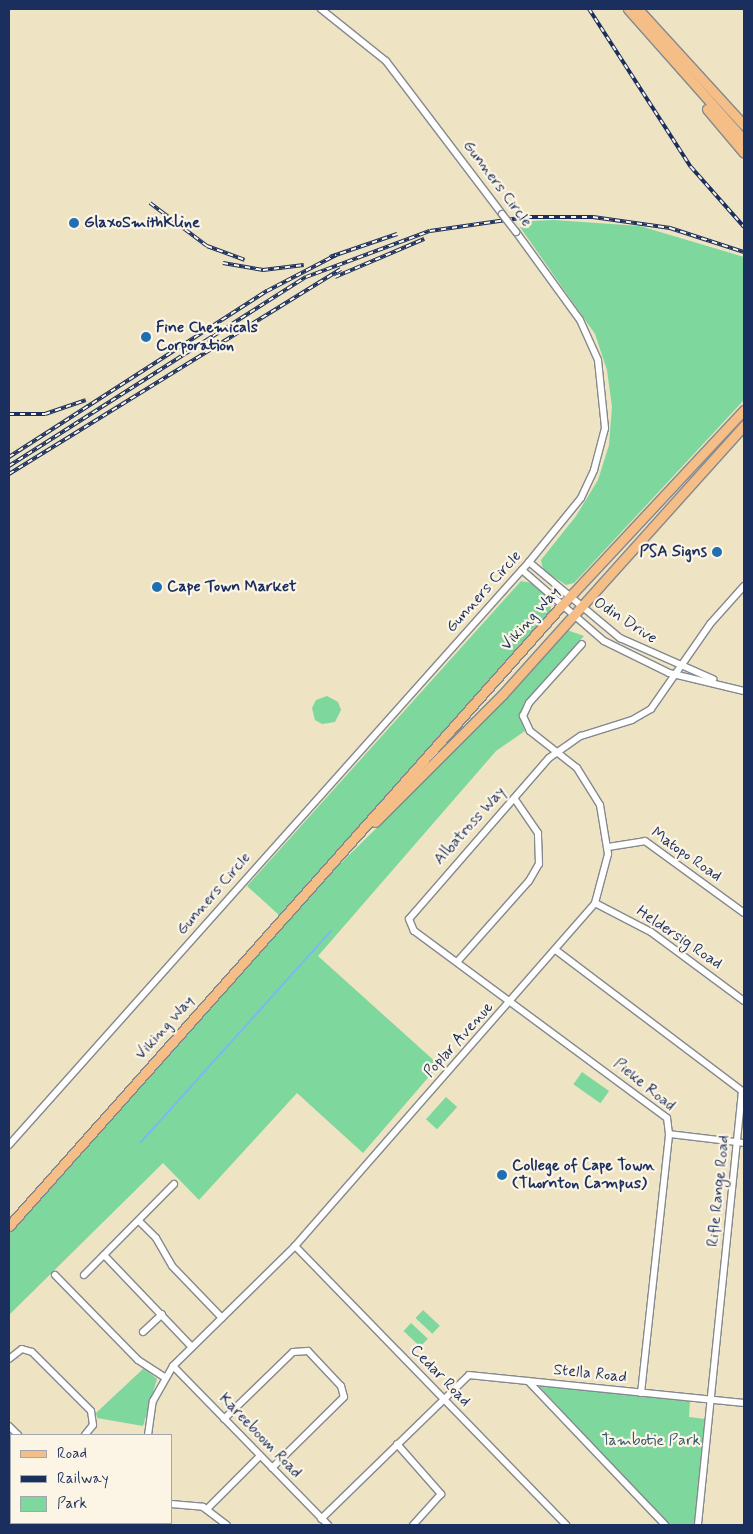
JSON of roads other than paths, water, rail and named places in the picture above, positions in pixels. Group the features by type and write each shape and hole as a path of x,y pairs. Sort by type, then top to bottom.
{"main road":[{"path":"628,9 684,75 744,140"},
{"path":"638,9 743,124"},
{"path":"684,75 744,153"},
{"name":"Viking Way","path":"9,1226 569,598 744,410"},
{"name":"Viking Way","path":"343,851 422,778 574,617 744,425"}],"street":[{"name":"Gunners Circle","path":"9,1145 529,562 589,484 603,441 605,398 598,360 586,329 516,232 391,66 357,34 321,9"},
{"name":"Odin Drive","path":"529,562 569,598 620,638 718,683"},
{"name":"Odin Drive","path":"522,570 604,641 678,675 718,683 744,691"},
{"path":"558,751 581,736 641,716 678,675 710,624 744,586"},
{"name":"Poplar Avenue","path":"148,1434 150,1410 164,1377 172,1366 295,1246 557,951 595,903 605,876 608,847 595,795 558,751 528,729 524,713 582,644"},
{"name":"Albatross Way","path":"409,922 413,911 558,751"},
{"path":"457,962 530,881 539,864 538,832 514,798"},
{"name":"Matopo Road","path":"608,847 645,841 744,913"},
{"name":"Heldersig Road","path":"595,903 651,932 744,1000"},
{"name":"Pieke Road","path":"409,922 457,962 664,1115 670,1134 641,1393"},
{"name":"Rifle Range Road","path":"557,951 739,1086 743,1095 741,1142 698,1525"},
{"path":"670,1134 741,1142"},
{"path":"84,1275 174,1184"},
{"path":"138,1221 159,1242 172,1266 222,1318"},
{"name":"Cedar Road","path":"295,1246 566,1525"},
{"path":"104,1255 192,1347"},
{"path":"56,1275 131,1353 164,1377"},
{"path":"143,1332 162,1314"},
{"path":"9,1360 22,1349 32,1352 91,1411 94,1420 85,1434"},
{"path":"224,1419 298,1349 308,1351 344,1392 341,1403 272,1468"},
{"name":"Kareeboom Road","path":"172,1366 328,1525"},
{"name":"Stella Road","path":"321,1519 443,1399 472,1375 744,1403"},
{"path":"528,1381 665,1525"},
{"path":"397,1444 441,1494 413,1525"},
{"path":"207,1508 260,1456"},
{"path":"172,1504 207,1508 227,1525"}],"waterway":[{"path":"141,1142 331,931"}],"railway":[{"path":"589,9 691,167 744,227"},
{"path":"150,203 207,246 245,260"},
{"path":"9,466 306,277 430,231 527,217 593,217 670,228 744,252"},
{"path":"330,257 397,234"},
{"path":"335,277 424,239"},
{"path":"9,457 267,291 336,255"},
{"path":"223,263 263,270 304,265"},
{"path":"9,474 341,269"},
{"path":"9,414 45,414 86,400"}],"place":[{"name":"GlaxoSmithKline","path":"74,223"},
{"name":"Fine Chemicals Corporation","path":"146,337"},
{"name":"PSA Signs","path":"717,552"},
{"name":"Cape Town Market","path":"157,587"},
{"name":"College of Cape Town (Thornton Campus)","path":"502,1175"}],"park label":[{"name":"Tambotie Park","path":"651,1441"}]}
